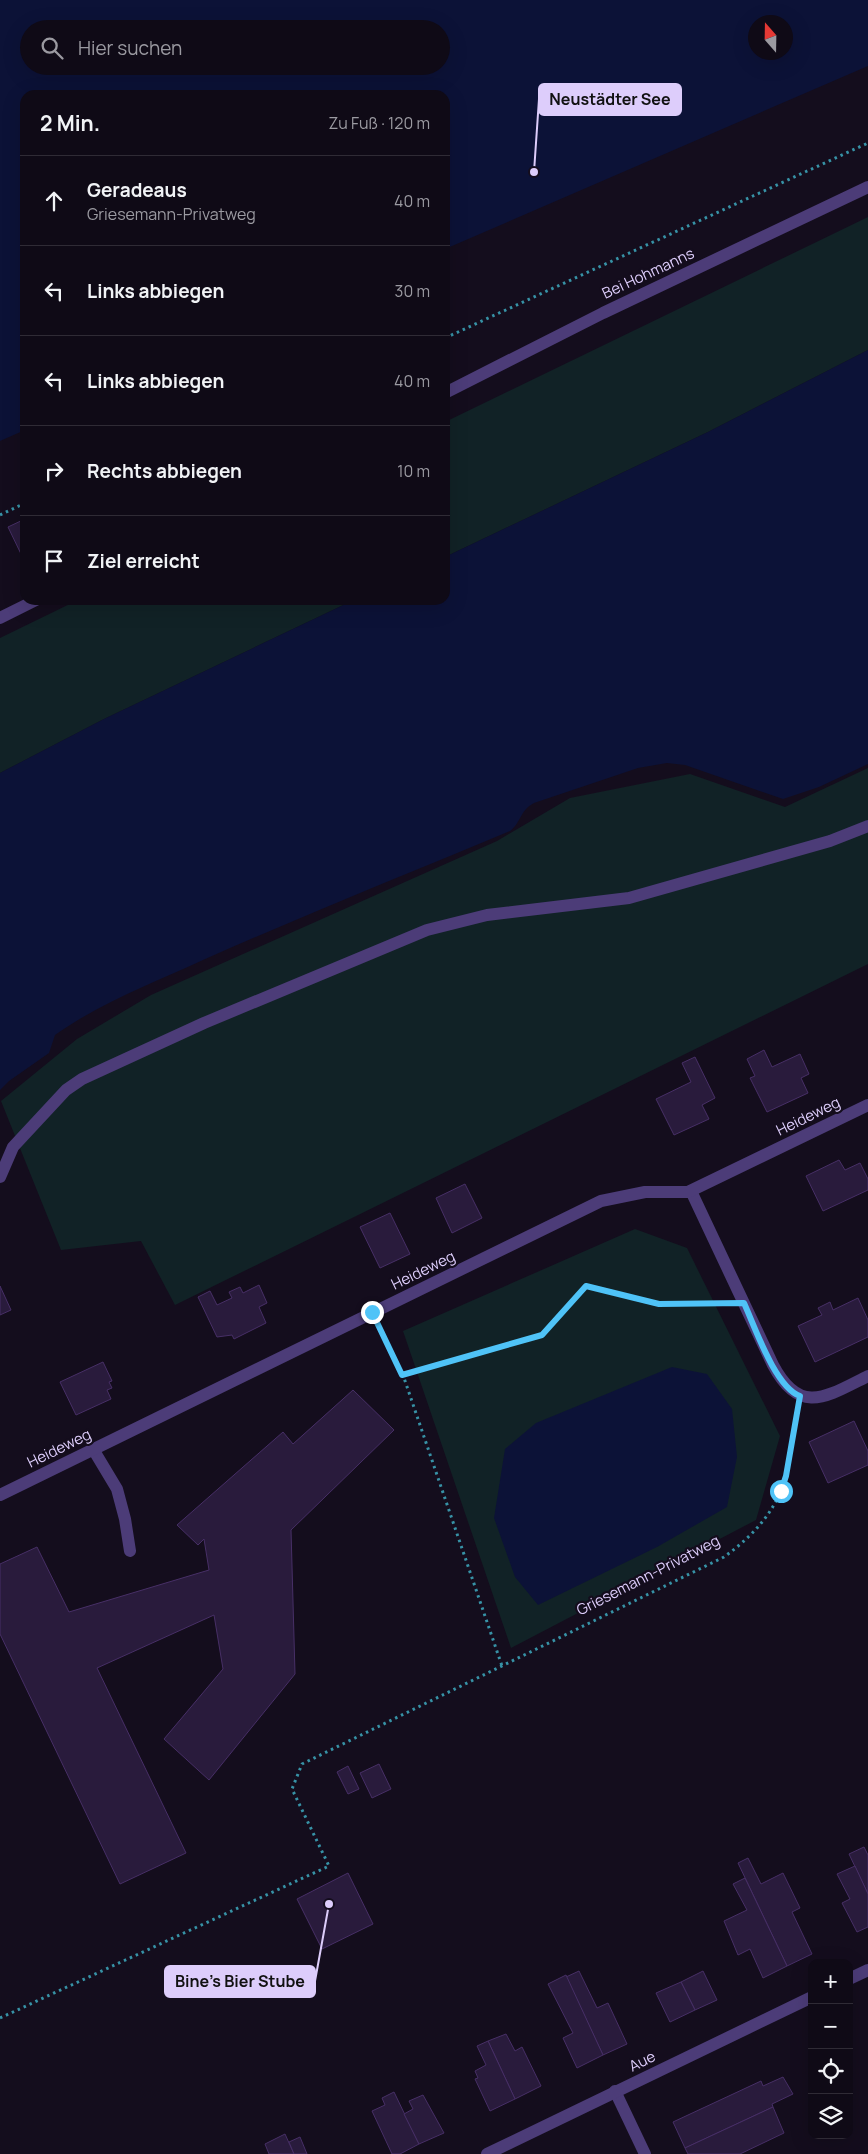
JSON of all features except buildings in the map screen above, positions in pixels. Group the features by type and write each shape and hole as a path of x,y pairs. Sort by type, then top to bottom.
{"street":[{"name":"Bei Hohmanns","path":"450,390 603,312 868,187"},
{"path":"0,618 26,605"},
{"path":"0,1177 13,1147 66,1090 82,1079 204,1023 409,936 446,924 487,915 629,898 830,841 868,826"},
{"name":"Heideweg","path":"0,1495 601,1200 645,1192 690,1191 868,1105"},
{"path":"690,1191 780,1379 790,1390 800,1396 816,1397 829,1395 868,1376"},
{"path":"93,1450 117,1489 126,1519 130,1551"},
{"path":"853,1977 868,1970"},
{"name":"Aue","path":"487,2154 808,1999"},
{"path":"615,2091 645,2154"}],"path":[{"path":"450,336 868,143"},
{"path":"0,515 20,505"},
{"path":"402,1375 542,1335 586,1286 659,1304 744,1303"},
{"path":"372,1312 402,1375 502,1666"},
{"name":"Griesemann-Privatweg","path":"0,2018 329,1866 292,1789 302,1764 716,1562 742,1543 762,1522 784,1484 800,1396"}],"shaded area":[{"path":"0,0 868,0 868,66 450,247 450,90 20,90 20,432 0,441"},
{"path":"868,217 868,350 708,432 450,555 450,420"},
{"path":"868,350 868,764 819,787 783,799 685,765 667,763 638,768 534,803 526,809 510,831 241,943 127,994 90,1013 55,1035 49,1053 9,1081 0,1090 0,773 104,719 343,605 450,605 450,555 708,432"},
{"path":"68,605 343,605 104,719 0,773 0,638"},
{"path":"868,768 868,964 175,1305 141,1241 61,1250 1,1101 77,1039 151,995 497,841 570,798 690,774 785,807"},
{"path":"635,1229 687,1248 780,1436 756,1520 511,1648 403,1331"},
{"path":"672,1367 707,1374 732,1409 737,1457 727,1507 657,1547 538,1605 515,1577 494,1518 505,1449 536,1423"}],"place":[{"name":"Neustädter See","path":"534,172"},
{"name":"Bine's Bier Stube","path":"329,1904"}],"route":[{"path":"372,1312 402,1375 542,1335 586,1286 659,1304 744,1303 780,1379 790,1390 800,1396 786,1476 781,1491"}]}
